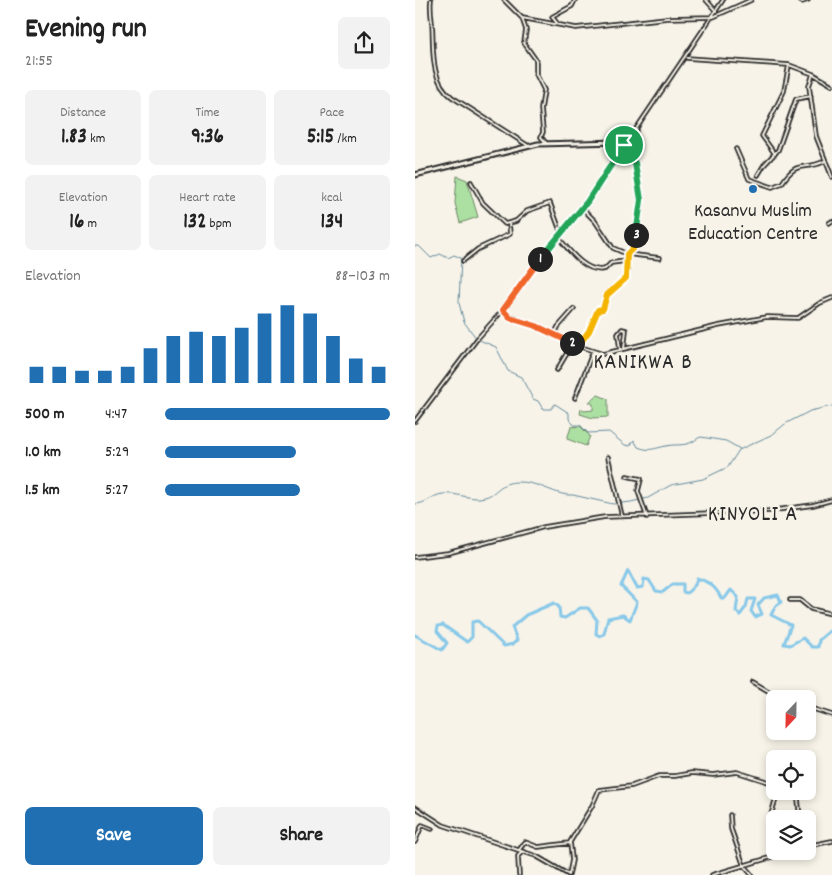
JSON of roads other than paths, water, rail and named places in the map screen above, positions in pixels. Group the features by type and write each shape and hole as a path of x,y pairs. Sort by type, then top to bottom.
{"street":[{"path":"431,0 432,37 436,72 444,89 452,97 529,146"},
{"path":"505,0 526,25"},
{"path":"559,25 552,17 572,6 575,0"},
{"path":"706,0 716,11"},
{"path":"415,421 477,339 503,310 582,208 686,58 723,0"},
{"path":"522,18 576,28 695,16 713,17 751,0"},
{"path":"799,0 802,2 808,0"},
{"path":"530,20 526,25 524,43 536,60 536,74 544,90 541,109 543,132 541,137 546,143"},
{"path":"686,58 789,65 813,74 832,85"},
{"path":"775,154 762,136 784,91 789,65"},
{"path":"813,74 809,83 816,136 832,177"},
{"path":"758,174 775,154 796,99 811,96"},
{"path":"415,175 529,146 546,143 617,142 631,136"},
{"path":"578,346 589,331 598,310 603,309 607,295 625,280 628,268 626,261 636,235 641,206 635,163 624,145"},
{"path":"736,149 749,179 772,187 782,184 785,177 798,166 814,165 825,161"},
{"path":"471,182 483,203 503,222 509,224 516,221 527,211 550,203 561,233"},
{"path":"582,208 595,221 604,238 613,248 628,254 660,258"},
{"path":"463,261 478,249 510,234 509,224"},
{"path":"558,237 576,257 591,268 601,270 611,262 626,261"},
{"path":"503,310 510,318 536,326 578,346 603,354 717,326 762,318 798,318 820,302 832,298"},
{"path":"554,335 558,327 574,310"},
{"path":"620,349 618,334 622,329 626,330 624,349"},
{"path":"557,370 573,343"},
{"path":"575,398 593,351"},
{"path":"608,457 622,516"},
{"path":"627,476 641,479 637,487 647,517"},
{"path":"415,557 458,551 543,527 622,516 647,517 769,511 813,505 832,500"},
{"path":"790,600 800,600 811,609 832,614"},
{"path":"753,682 767,690"},
{"path":"816,710 832,715"},
{"path":"415,807 443,825 536,856 569,875 572,860 570,843 592,806 599,790 632,786 659,776 713,775 728,772 740,773 749,778 766,782"},
{"path":"730,815 731,828 744,866 752,875"},
{"path":"415,842 422,826 432,829"},
{"path":"816,844 832,841"},
{"path":"519,851 525,842 537,847 563,842 570,843"},
{"path":"519,875 518,856 523,852"},
{"path":"712,875 766,859"}],"waterway":[{"path":"415,246 419,246 431,258 440,254 448,258 454,255 461,258 459,303 464,322 477,339 496,347 508,371 521,377 533,399 538,401 543,409 551,409 555,404 569,413 569,419 574,425 580,425 588,433 609,432 625,445 630,446 634,440 638,447 652,449 669,445 687,444 701,437 726,441 740,449"},
{"path":"415,504 423,503 443,494 475,498 485,497 502,486 518,482 533,484 561,494 613,504 631,502 648,498 671,485 703,479 728,467 739,450 773,434 785,424 810,411 832,406"},
{"path":"415,635 442,650 447,643 437,631 438,626 443,625 467,642 472,637 472,622 478,621 504,646 513,644 517,640 512,627 526,615 554,603 559,607 560,617 565,618 580,608 588,608 597,620 596,634 600,636 604,634 608,618 623,615 630,620 637,602 621,586 628,571 637,588 643,587 644,579 649,580 656,591 663,592 673,584 683,584 683,592 687,593 695,585 697,578 712,585 721,598 725,598 731,590 738,597 736,611 740,615 746,607 748,599 755,599 751,611 755,617 762,614 758,605 764,598 778,595 781,602 775,607 771,615 791,625 784,644 790,645 803,638 812,647 818,647 819,640 832,629"}],"place":[{"name":"Kasanvu Muslim Education Centre","path":"753,189"}],"district":[{"name":"KANIKWA B","path":"643,360"},
{"name":"KINYOLI A","path":"753,512"}]}
